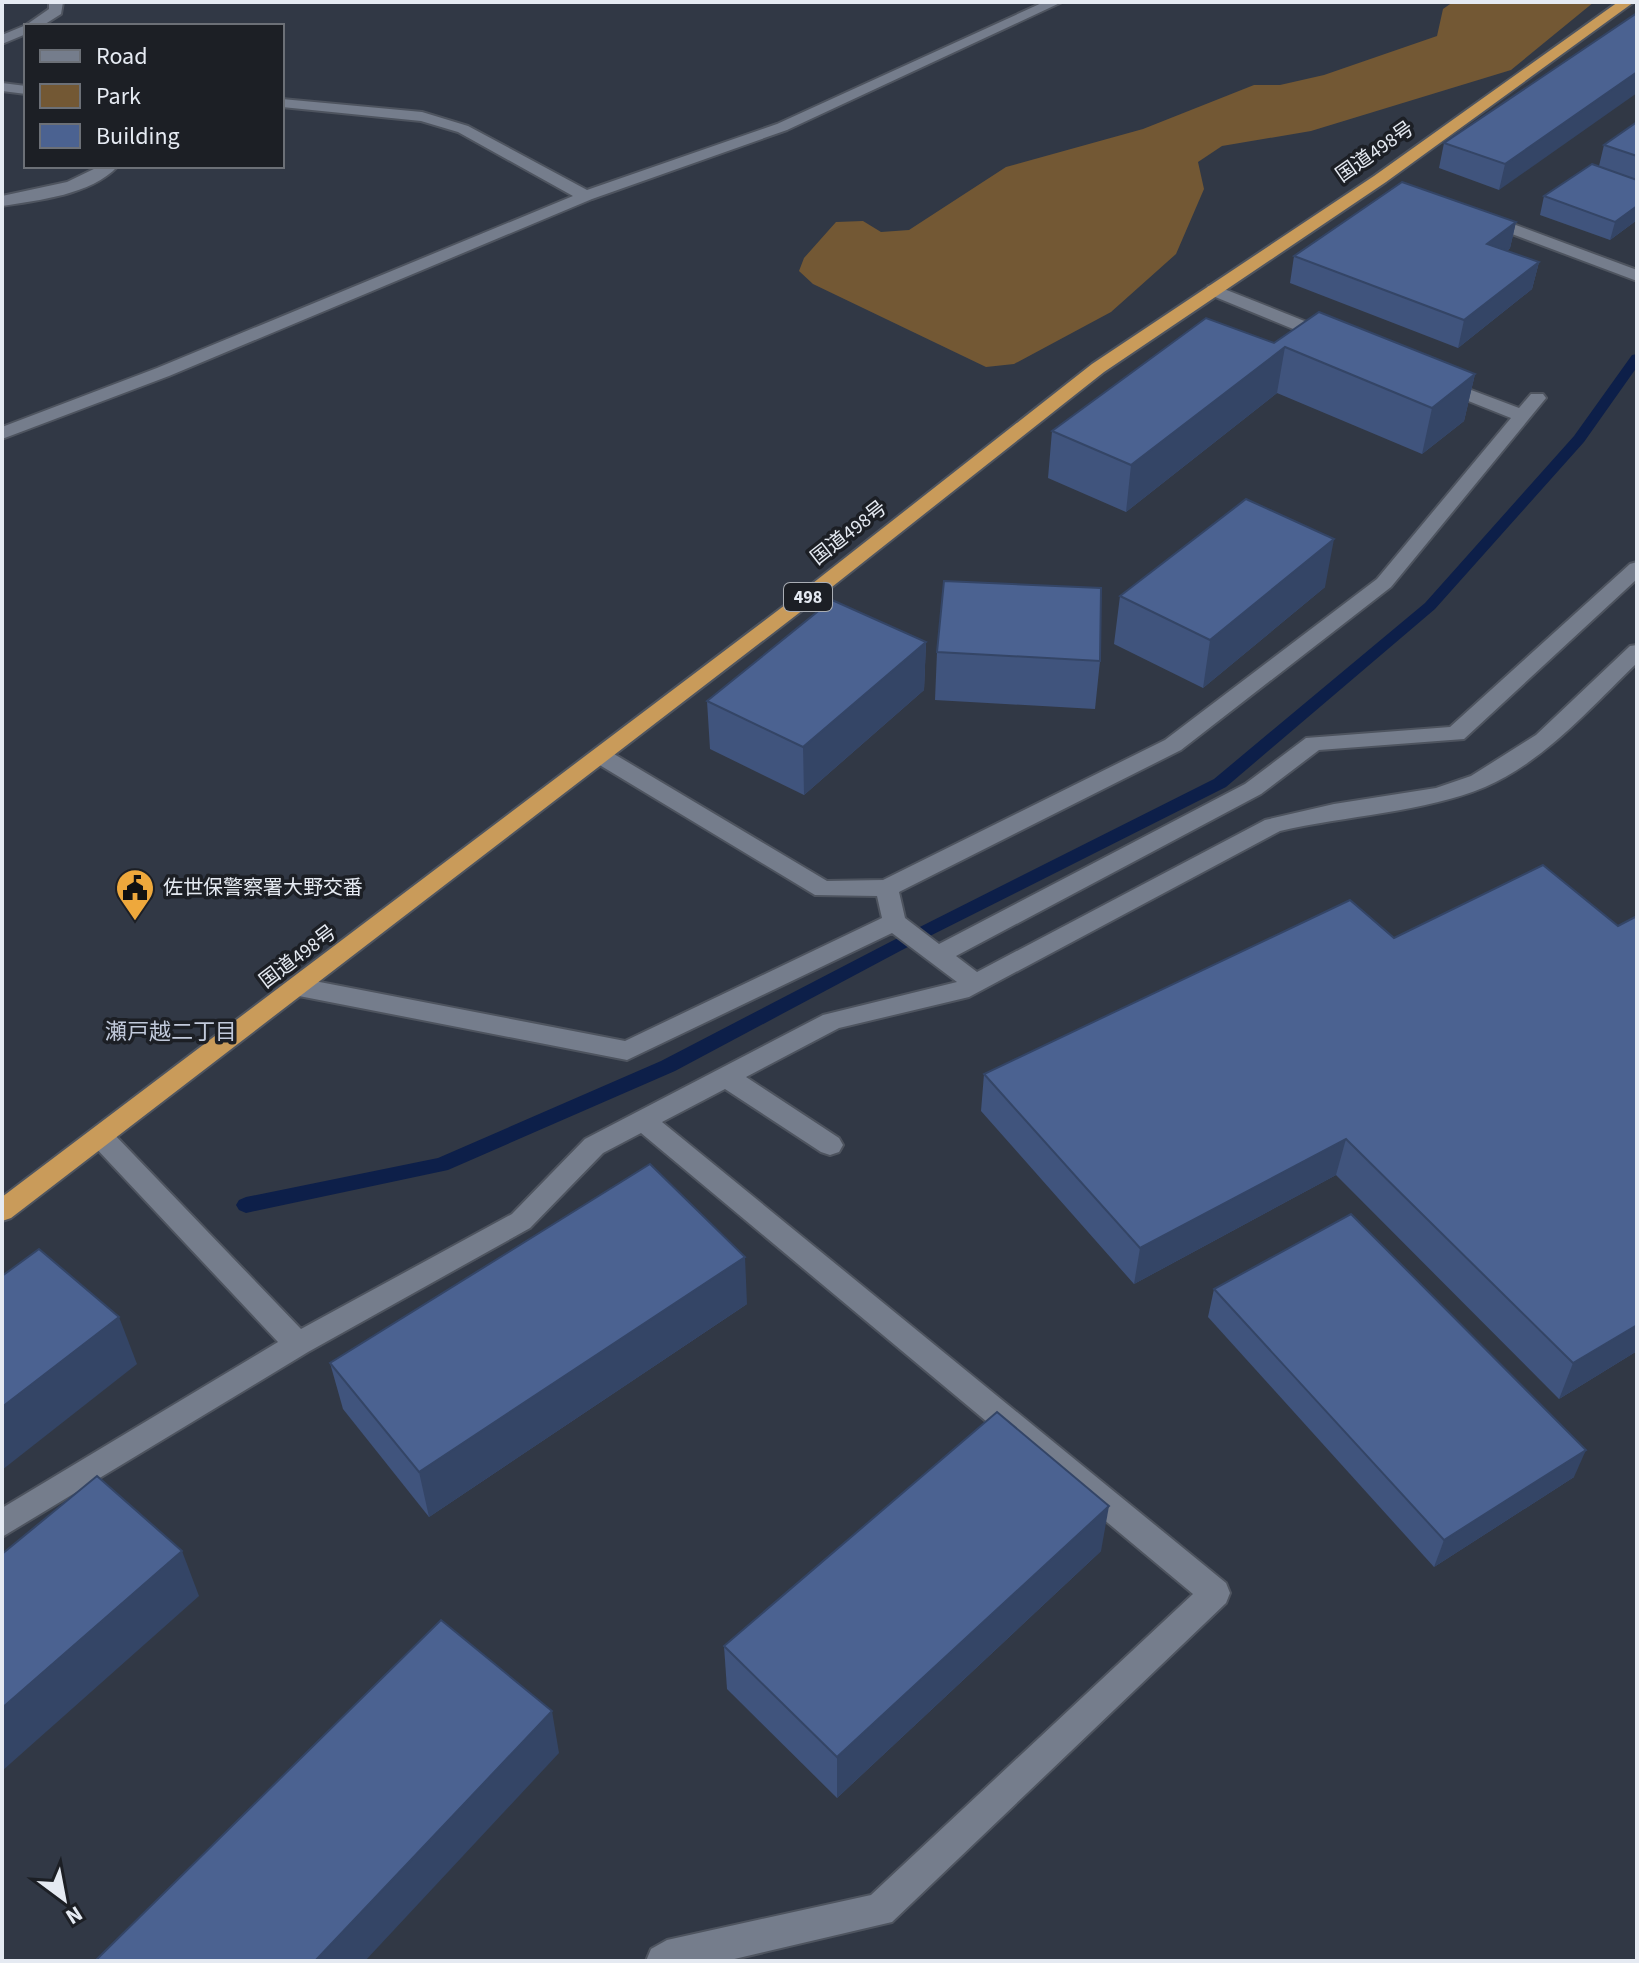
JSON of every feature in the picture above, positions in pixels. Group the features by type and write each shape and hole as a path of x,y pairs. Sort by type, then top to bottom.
{"highway":[{"name":"国道498号","path":"2,1211 601,756 1098,368 1214,290 1387,181 1627,2"}],"street":[{"path":"35,24 56,11 56,2"},
{"path":"2,433 163,372 586,196 782,127 1055,2"},
{"path":"2,40 24,30"},
{"path":"2,87 24,90"},
{"path":"284,103 422,117 463,129 586,196"},
{"path":"2,201 68,186 108,168"},
{"path":"1466,211 1637,276"},
{"path":"1214,290 1346,344"},
{"path":"1419,374 1522,416"},
{"path":"601,756 823,889 887,888 1173,745 1384,583 1537,398"},
{"path":"938,955 1253,789 1314,743 1456,734 1637,568"},
{"path":"2,1524 298,1344 521,1221 594,1146 832,1021 960,991 1273,825 1334,811 1439,795 1479,781 1544,740 1637,651"},
{"path":"887,888 894,922 975,983"},
{"path":"299,987 627,1051 894,922"},
{"path":"726,1077 830,1145"},
{"path":"643,1120 1215,1593 880,1910 667,1957 663,1961"},
{"path":"102,1138 298,1344"}],"green space":[{"path":"1453,2 1594,2 1511,70 1311,131 1222,146 1198,162 1204,189 1176,254 1111,312 1014,364 986,367 813,284 799,271 804,258 836,222 863,221 881,232 909,230 1006,167 1143,129 1254,85 1280,85 1324,75 1437,36 1443,9"}],"building":[{"path":"1637,13 1637,72 1505,164 1444,143"},
{"path":"1637,122 1637,156 1604,145"},
{"path":"1592,164 1637,180 1637,206 1615,222 1544,196"},
{"path":"1402,182 1516,222 1487,244 1539,262 1464,320 1294,256"},
{"path":"1319,312 1475,374 1432,408 1285,347 1131,465 1052,431 1206,318 1274,343"},
{"path":"1246,499 1334,539 1210,640 1120,596"},
{"path":"944,581 1101,588 1100,661 937,652"},
{"path":"832,600 926,642 803,747 707,701"},
{"path":"1543,865 1618,926 1637,916 1637,1325 1573,1363 1346,1139 1140,1248 984,1074 1350,900 1394,938"},
{"path":"650,1164 745,1257 419,1472 330,1363"},
{"path":"1351,1214 1586,1450 1444,1540 1214,1289"},
{"path":"39,1249 119,1317 2,1407 2,1276"},
{"path":"997,1412 1109,1506 837,1757 724,1646"},
{"path":"97,1476 182,1551 2,1708 2,1554"},
{"path":"441,1620 552,1711 315,1961 95,1961"}],"waterway":[{"path":"246,1205 441,1165 668,1066 896,946 1220,783 1430,606 1579,439 1637,358"}],"place":[{"name":"佐世保警察署大野交番","path":"135,922"}],"district":[{"name":"瀬戸越二丁目","path":"171,1032"}]}
